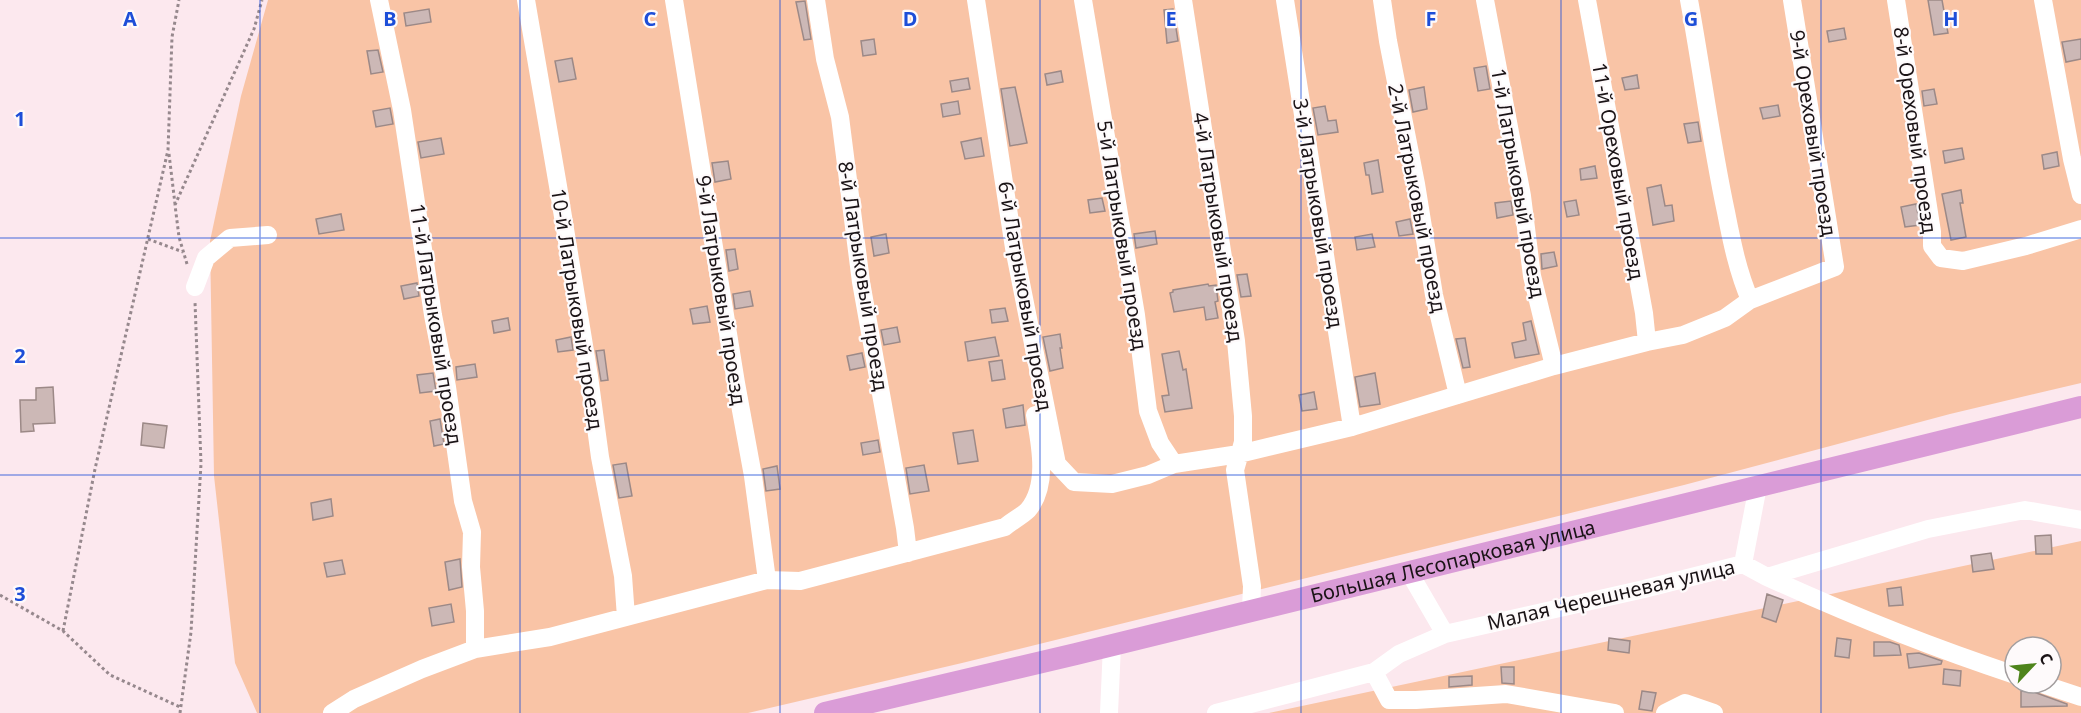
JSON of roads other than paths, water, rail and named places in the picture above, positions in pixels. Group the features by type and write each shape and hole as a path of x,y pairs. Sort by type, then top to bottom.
{"main road":[{"name":"Большая Лесопарковая улица","path":"825,713 1112,645 2081,406"}],"street":[{"name":"11-й Латрыковый проезд","path":"379,0 402,110 463,501 472,532 471,567 475,611 475,649"},
{"name":"10-й Латрыковый проезд","path":"526,0 589,376 600,457 623,576 626,617"},
{"name":"9-й Латрыковый проезд","path":"674,0 753,476 767,580"},
{"name":"8-й Латрыковый проезд","path":"816,0 825,58 840,117 861,282 908,553"},
{"path":"332,713 354,699 475,649 550,637 767,580 800,581 1005,527 1027,510 1037,494 1041,471 1038,435 964,0"},
{"name":"6-й Латрыковый проезд","path":"976,0 1014,248 1057,464 1074,482 1112,484 1148,475 1174,464 1239,454 1352,427 1554,366 1683,335 1725,318 1750,300 1835,267"},
{"name":"5-й Латрыковый проезд","path":"1083,0 1136,315 1148,411 1160,443 1174,464"},
{"name":"4-й Латрыковый проезд","path":"1183,0 1236,341 1243,442 1235,470 1252,586 1251,611"},
{"name":"3-й Латрыковый проезд","path":"1285,0 1352,427"},
{"name":"2-й Латрыковый проезд","path":"1382,0 1434,295 1458,395"},
{"name":"1-й Латрыковый проезд","path":"1485,0 1522,196 1532,276 1554,366"},
{"name":"11-й Ореховый проезд","path":"1587,0 1644,313 1647,342"},
{"path":"1689,0 1710,135 1740,276 1750,300"},
{"name":"9-й Ореховый проезд","path":"1792,0 1835,267"},
{"name":"8-й Ореховый проезд","path":"1896,0 1932,232 1932,246 1941,258 1963,261 2026,246 2081,229"},
{"path":"2043,0 2072,159 2081,195"},
{"path":"195,287 207,258 230,238 268,235"},
{"path":"1743,564 1758,486"},
{"path":"1767,577 1928,529 2025,510 2081,520"},
{"name":"Малая Черешневая улица","path":"1216,713 1374,672 1399,654 1445,634 1743,564 1846,613 2003,671"},
{"path":"1409,572 1445,634"},
{"path":"1110,711 1112,645"},
{"path":"1374,672 1389,700 1506,694 1615,713"},
{"path":"2063,691 2081,697"},
{"path":"1665,713 1685,703 1714,713"}]}
